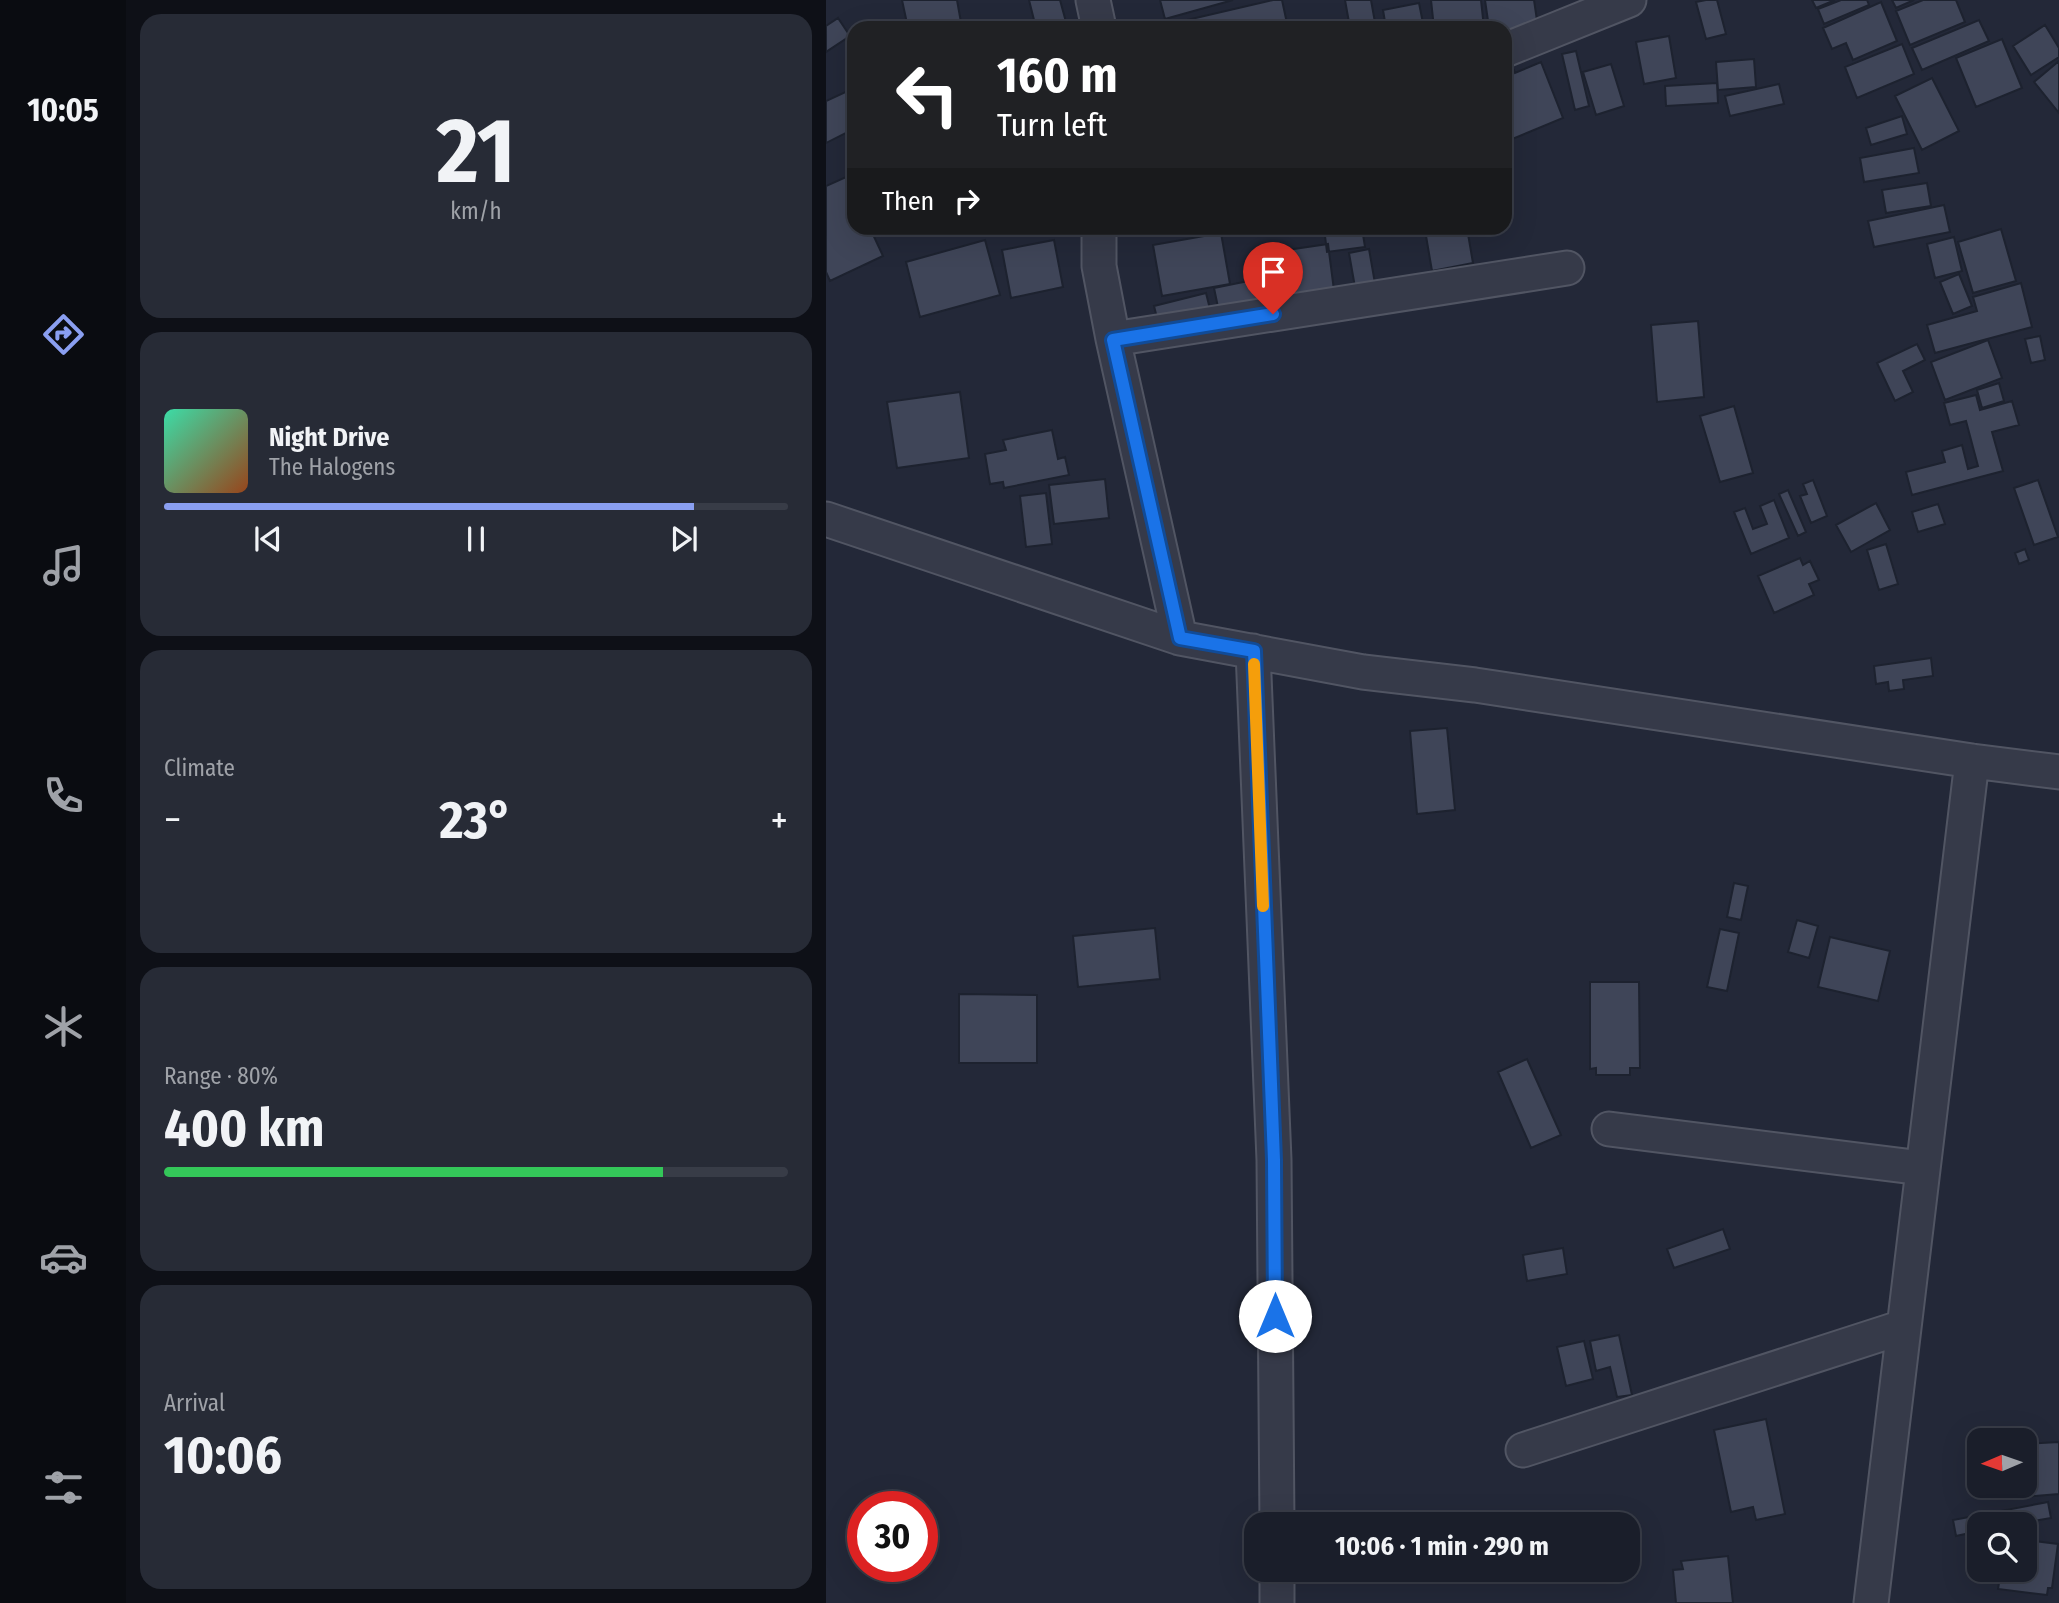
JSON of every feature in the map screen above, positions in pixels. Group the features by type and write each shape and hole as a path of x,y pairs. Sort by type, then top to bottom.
{"street":[{"path":"1093,0 1098,21"},
{"path":"1512,47 1629,0"},
{"path":"1099,235 1099,266 1113,340 1180,638"},
{"path":"1113,340 1567,268"},
{"path":"826,519 1180,638 1363,672 1475,685 2059,772"},
{"path":"1254,651 1274,1160 1277,1512"},
{"path":"1871,1603 1972,761"},
{"path":"1609,1129 1922,1168"},
{"path":"1523,1450 1903,1327"},
{"path":"1277,1582 1277,1603"}],"building":[{"path":"902,0 957,0 961,21 906,21"},
{"path":"1029,0 1060,0 1066,21 1034,21"},
{"path":"1160,0 1233,0 1165,19"},
{"path":"1282,0 1286,21 1187,21"},
{"path":"1345,0 1371,0 1375,21 1349,21"},
{"path":"1431,0 1481,0 1483,21 1433,21"},
{"path":"1485,0 1534,0 1538,27 1512,31 1512,21 1488,21"},
{"path":"1717,0 1726,34 1706,39 1696,2"},
{"path":"1812,0 1835,0 1816,8"},
{"path":"1841,0 1867,0 1869,5 1824,24 1818,9"},
{"path":"1892,0 1914,0 1896,8"},
{"path":"1923,0 1956,0 1965,22 1910,45 1896,11"},
{"path":"1881,2 1897,41 1853,60 1846,43 1832,49 1823,28"},
{"path":"1419,3 1423,21 1385,21 1383,10"},
{"path":"838,18 847,32 847,38 826,52 826,26"},
{"path":"1979,20 1989,41 1922,70 1912,48"},
{"path":"2045,25 2059,48 2059,57 2031,75 2013,46"},
{"path":"1669,36 1676,78 1644,84 1636,42"},
{"path":"2002,39 2022,88 1976,107 1956,58"},
{"path":"1902,44 1914,74 1857,98 1845,67"},
{"path":"1576,51 1589,106 1575,110 1562,54"},
{"path":"1754,59 1756,87 1718,90 1716,62"},
{"path":"2059,61 2059,113 2034,82"},
{"path":"1541,62 1563,118 1512,139 1512,71 1515,73"},
{"path":"1611,64 1624,106 1596,115 1583,72"},
{"path":"1932,78 1959,131 1922,150 1895,96"},
{"path":"1717,83 1718,103 1666,106 1665,86"},
{"path":"1779,84 1784,104 1730,116 1725,96"},
{"path":"847,91 847,132 826,143 826,101"},
{"path":"1902,116 1907,134 1871,145 1866,128"},
{"path":"1914,148 1919,173 1864,182 1860,158"},
{"path":"846,177 847,235 873,235 883,256 830,281 826,272 826,186"},
{"path":"1927,183 1931,206 1886,213 1882,190"},
{"path":"1944,205 1950,232 1874,247 1868,221"},
{"path":"2001,229 2016,281 1973,293 1958,242"},
{"path":"1221,235 1230,284 1162,296 1153,245"},
{"path":"1325,235 1363,235 1365,247 1327,252"},
{"path":"1426,235 1468,235 1473,263 1432,271"},
{"path":"1954,237 1962,271 1935,278 1927,244"},
{"path":"985,240 1000,295 920,317 906,262"},
{"path":"1054,240 1063,287 1011,298 1002,250"},
{"path":"1328,244 1334,290 1273,298 1267,253"},
{"path":"1369,249 1376,289 1356,293 1349,253"},
{"path":"1959,274 1972,306 1953,314 1940,282"},
{"path":"1263,278 1269,306 1220,317 1214,288"},
{"path":"2021,283 2032,327 1935,353 1927,325 1977,311 1973,297"},
{"path":"1206,293 1212,317 1160,330 1154,306"},
{"path":"1698,321 1704,397 1657,402 1651,325"},
{"path":"2040,336 2045,360 2031,363 2025,339"},
{"path":"1988,340 2002,378 1945,400 1931,362"},
{"path":"1917,344 1925,360 1903,371 1913,392 1895,401 1877,363"},
{"path":"1999,383 2004,401 1982,408 1977,390"},
{"path":"960,392 969,458 897,468 887,402"},
{"path":"1976,395 1980,410 2012,401 2019,425 1992,432 2003,471 1912,495 1906,472 1945,462 1942,451 1962,445 1968,469 1978,466 1966,421 1950,425 1944,403"},
{"path":"1734,406 1753,473 1720,482 1700,416"},
{"path":"1052,430 1058,459 1065,457 1069,475 1004,488 1003,482 990,484 985,454 1006,450 1003,440"},
{"path":"1105,479 1109,518 1054,524 1049,485"},
{"path":"1813,480 1827,516 1811,523 1800,496 1807,494 1803,484"},
{"path":"2038,480 2058,537 2034,545 2014,488"},
{"path":"1788,490 1806,532 1798,536 1779,494"},
{"path":"1046,493 1052,544 1026,547 1020,496"},
{"path":"1774,500 1789,538 1751,554 1734,512 1745,508 1753,529 1767,524 1760,506"},
{"path":"1876,503 1890,530 1851,552 1836,525"},
{"path":"1938,504 1945,524 1918,532 1912,512"},
{"path":"1886,544 1898,584 1879,590 1867,550"},
{"path":"2025,549 2029,560 2019,564 2015,553"},
{"path":"1800,558 1803,565 1810,561 1819,580 1809,584 1814,595 1774,613 1758,576"},
{"path":"1931,658 1933,676 1903,680 1904,689 1889,691 1888,682 1876,684 1874,666"},
{"path":"1447,728 1455,810 1417,814 1410,731"},
{"path":"1734,883 1748,886 1741,920 1727,917"},
{"path":"1797,920 1818,926 1809,958 1788,952"},
{"path":"1155,928 1160,979 1078,987 1073,936"},
{"path":"1720,929 1739,933 1727,991 1707,987"},
{"path":"1830,937 1890,951 1878,1001 1818,987"},
{"path":"1590,982 1639,982 1640,1068 1630,1068 1630,1075 1596,1075 1596,1068 1590,1069"},
{"path":"959,994 1037,995 1037,1063 959,1063"},
{"path":"1527,1059 1561,1135 1531,1148 1498,1072"},
{"path":"1723,1229 1730,1249 1674,1268 1667,1249"},
{"path":"1563,1248 1567,1274 1527,1281 1523,1255"},
{"path":"1619,1335 1632,1395 1617,1397 1610,1367 1596,1371 1590,1341"},
{"path":"1584,1341 1593,1379 1566,1386 1557,1347"},
{"path":"1766,1419 1785,1514 1756,1520 1753,1507 1731,1512 1714,1430"},
{"path":"2059,1442 2059,1494 2037,1496 2037,1443"},
{"path":"2048,1502 2051,1518 2037,1520 2037,1512 1995,1512"},
{"path":"1967,1517 1967,1534 1956,1536 1953,1520"},
{"path":"2037,1541 2058,1544 2052,1588 2048,1588 2047,1595 1998,1589 1999,1582 2037,1582"},
{"path":"1728,1556 1733,1603 1676,1603 1673,1570 1683,1569 1681,1561"}],"slow traffic":[{"path":"1254,664 1263,906"}],"route":[{"path":"1273,314 1113,340 1180,638 1254,651 1274,1160 1275,1316"}]}
